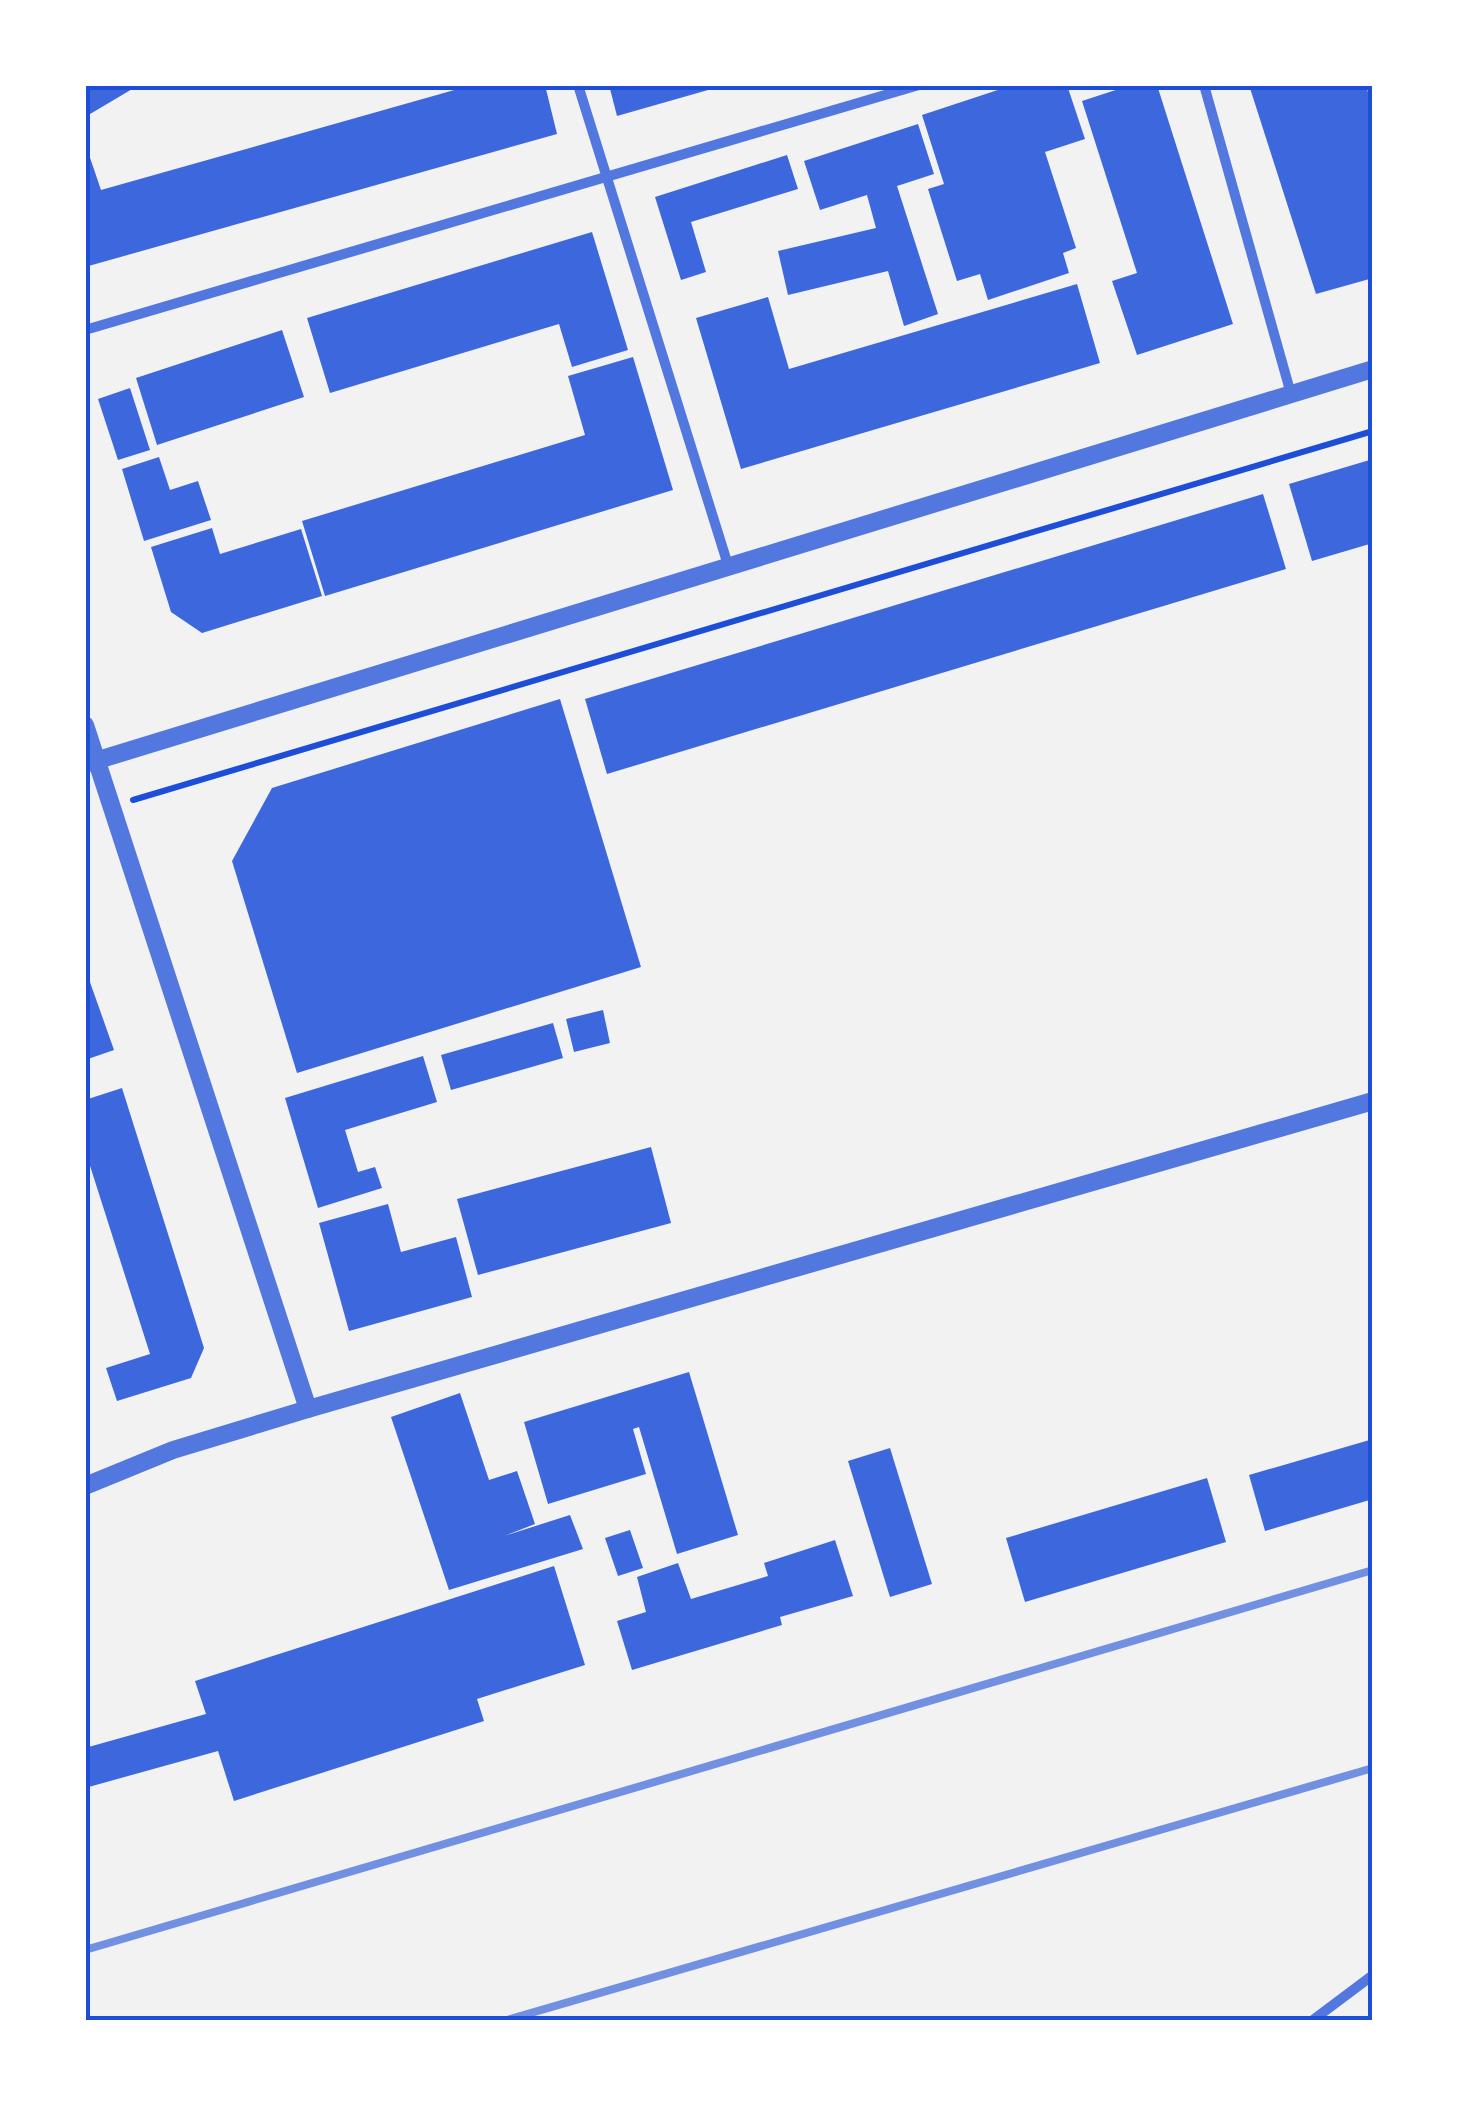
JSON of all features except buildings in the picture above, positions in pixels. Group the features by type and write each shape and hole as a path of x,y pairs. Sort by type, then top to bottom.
{"street":[{"path":"578,85 728,565"},
{"path":"85,330 919,85"},
{"path":"1204,85 1292,394"},
{"path":"91,762 1373,370"},
{"path":"85,725 91,762 112,806 308,1409"},
{"path":"85,1486 173,1450 308,1409 1373,1101"},
{"path":"1313,2020 1373,1975"}],"path":[{"path":"112,806 1373,431"}],"railway":[{"path":"85,1950 1373,1570"},
{"path":"507,2020 1373,1768"}]}
